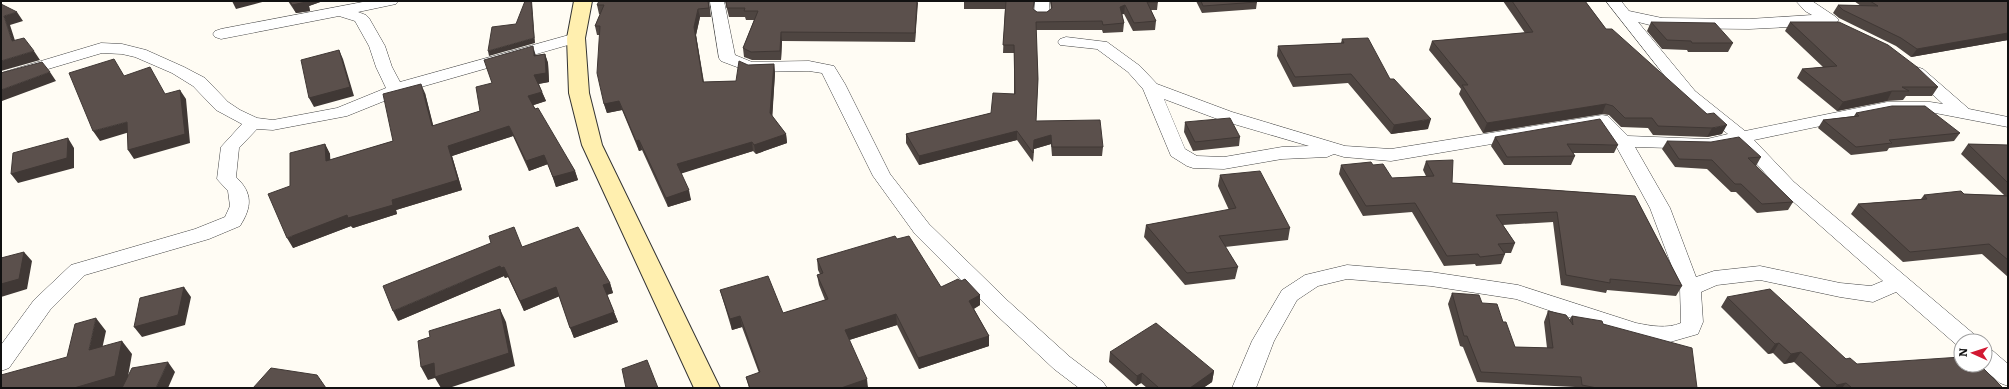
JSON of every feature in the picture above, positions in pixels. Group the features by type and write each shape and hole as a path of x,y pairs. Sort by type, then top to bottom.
{"street":[{"path":"221,34 390,1"},
{"path":"583,1 576,38 579,93 592,145 700,370 707,388"},
{"path":"717,1 727,58 750,67 808,66 828,69 837,84 882,176 922,229 1000,306 1062,363 1095,388"},
{"path":"1613,1 1689,95 1742,137 1787,186 1958,333"},
{"path":"1803,1 1810,8 1844,28"},
{"path":"341,11 360,18 377,46 384,67 396,90"},
{"path":"1624,14 1662,23 1750,24 1829,19"},
{"path":"1,78 101,48 122,49 140,53 178,70 199,82 222,106 253,123 273,125 341,112 408,85 484,62 576,38"},
{"path":"1066,42 1101,45 1134,69 1150,88 1177,152 1193,162 1224,164 1282,153 1344,151 1391,155 1602,120 1623,141 1660,208 1690,288 1692,322 1690,328 1669,335 1635,331 1518,292 1431,279 1347,272 1319,278 1312,280 1289,296 1263,341 1244,388"},
{"path":"1906,64 1964,114"},
{"path":"1150,88 1226,116 1344,151"},
{"path":"1623,141 1707,144 1887,107 1930,108 1964,114 2005,125"},
{"path":"1,362 42,304 78,270 202,234 233,221 240,206 237,189 226,179 230,147 253,123"},
{"path":"1690,288 1714,278 1760,273 1840,290 1874,294 1899,282"},
{"path":"1993,364 2008,377"}],"building":[{"path":"290,1 306,1 306,2 292,5"},
{"path":"525,1 531,1 534,38 488,51 492,27 516,24"},
{"path":"599,1 708,1 709,8 698,9 694,27 703,82 736,81 739,61 748,65 774,64 770,113 786,134 754,145 752,142 677,164 689,190 666,198 639,140 636,141 619,101 604,104 597,73 600,26 595,26 604,5 597,5"},
{"path":"726,1 917,1 915,33 781,32 780,51 751,52 743,48 758,11 744,11 745,8 727,8"},
{"path":"1006,1 1034,1 1033,9 1037,12 1047,12 1052,8 1051,1 1158,1 1147,2 1156,21 1134,23 1125,5 1120,7 1124,23 1103,25 1102,21 1036,22 1038,79 1036,121 1100,120 1103,147 1052,147 1051,135 1034,140 1033,153 1017,131 919,156 906,134 991,113 993,93 1015,94 1014,45 1003,45"},
{"path":"1201,1 1256,1 1257,2 1203,6"},
{"path":"1512,1 1585,1 1606,29 1612,29 1707,114 1714,113 1727,125 1712,128 1658,126 1652,118 1625,118 1613,106 1606,104 1487,123 1462,85 1468,85 1432,41 1533,32"},
{"path":"1870,1 2008,1 2008,33 1917,49 1901,38 1843,10 1838,5 1878,6"},
{"path":"1,4 17,12 4,16 12,41 24,38 34,51 1,61"},
{"path":"1651,22 1715,23 1733,43 1692,43 1691,41 1667,40"},
{"path":"1790,22 1839,22 1888,45 1917,67 1938,87 1902,87 1909,91 1892,91 1843,102 1802,69 1837,66"},
{"path":"1368,38 1390,79 1394,79 1431,119 1394,125 1351,74 1295,77 1278,46 1344,43 1342,39"},
{"path":"533,46 534,56 545,54 546,73 534,75 542,92 528,96 535,109 538,108 575,171 553,177 544,155 526,161 509,126 448,146 458,180 392,200 393,205 348,218 347,215 287,238 268,194 290,186 290,153 325,144 326,161 393,141 383,94 421,84 432,126 480,111 476,87 492,83 484,60"},
{"path":"339,50 350,87 309,98 301,60"},
{"path":"114,59 124,76 150,67 165,94 180,90 185,134 128,150 127,122 93,131 69,73"},
{"path":"42,62 50,72 1,90 1,73"},
{"path":"1892,106 1925,106 1960,133 1889,140 1892,143 1856,147 1823,120 1859,116 1856,113"},
{"path":"1230,118 1240,137 1195,142 1185,122"},
{"path":"1600,119 1618,145 1567,144 1575,156 1507,157 1495,137"},
{"path":"1739,137 1761,157 1748,158 1793,202 1762,204 1741,184 1735,184 1712,160 1679,159 1667,141 1711,142"},
{"path":"68,138 67,158 11,174 13,153"},
{"path":"1968,144 2008,145 2008,183"},
{"path":"1453,160 1452,183 1635,196 1682,286 1610,279 1610,283 1566,275 1557,212 1496,215 1515,243 1498,244 1505,254 1480,257 1478,254 1447,256 1415,203 1366,206 1341,165 1371,162 1373,165 1383,164 1392,178 1434,176 1426,161"},
{"path":"1260,171 1290,228 1219,236 1238,267 1187,273 1146,225 1236,208 1220,175"},
{"path":"1961,191 1964,194 2008,196 2008,260 1989,244 1910,252 1858,204 1927,199 1924,195"},
{"path":"514,227 522,247 578,227 610,283 603,285 614,312 570,328 556,287 520,301 504,267 501,268 500,266 393,311 383,286 491,243 489,236"},
{"path":"895,236 897,239 909,236 941,287 958,279 961,281 965,279 980,295 969,301 989,336 918,358 896,314 845,330 867,379 841,388 750,388 746,377 760,372 740,316 730,319 720,290 768,276 783,313 828,299 817,275 823,273 817,259"},
{"path":"24,252 19,279 1,284 1,258"},
{"path":"184,287 178,315 134,327 140,298"},
{"path":"1770,289 1846,359 1850,358 1857,364 1953,358 1953,373 1988,373 2003,388 1852,388 1846,383 1837,385 1801,352 1791,354 1779,343 1775,344 1727,297"},
{"path":"1452,293 1479,295 1482,303 1497,304 1503,322 1506,322 1515,347 1553,348 1548,311 1566,315 1573,325 1572,316 1602,321 1603,324 1692,348 1697,388 1597,388 1582,385 1581,377 1481,372 1467,336 1464,336"},
{"path":"500,309 509,353 435,377 434,363 421,367 418,341 430,337 429,331"},
{"path":"96,318 89,350 122,341 115,376 74,388 1,388 1,375 67,357 75,324"},
{"path":"1156,323 1214,371 1190,388 1159,388 1142,373 1137,376 1110,352"},
{"path":"647,360 658,388 626,388 622,369"},
{"path":"168,362 156,388 122,388 132,368"},
{"path":"271,368 317,375 326,388 253,388"}]}
